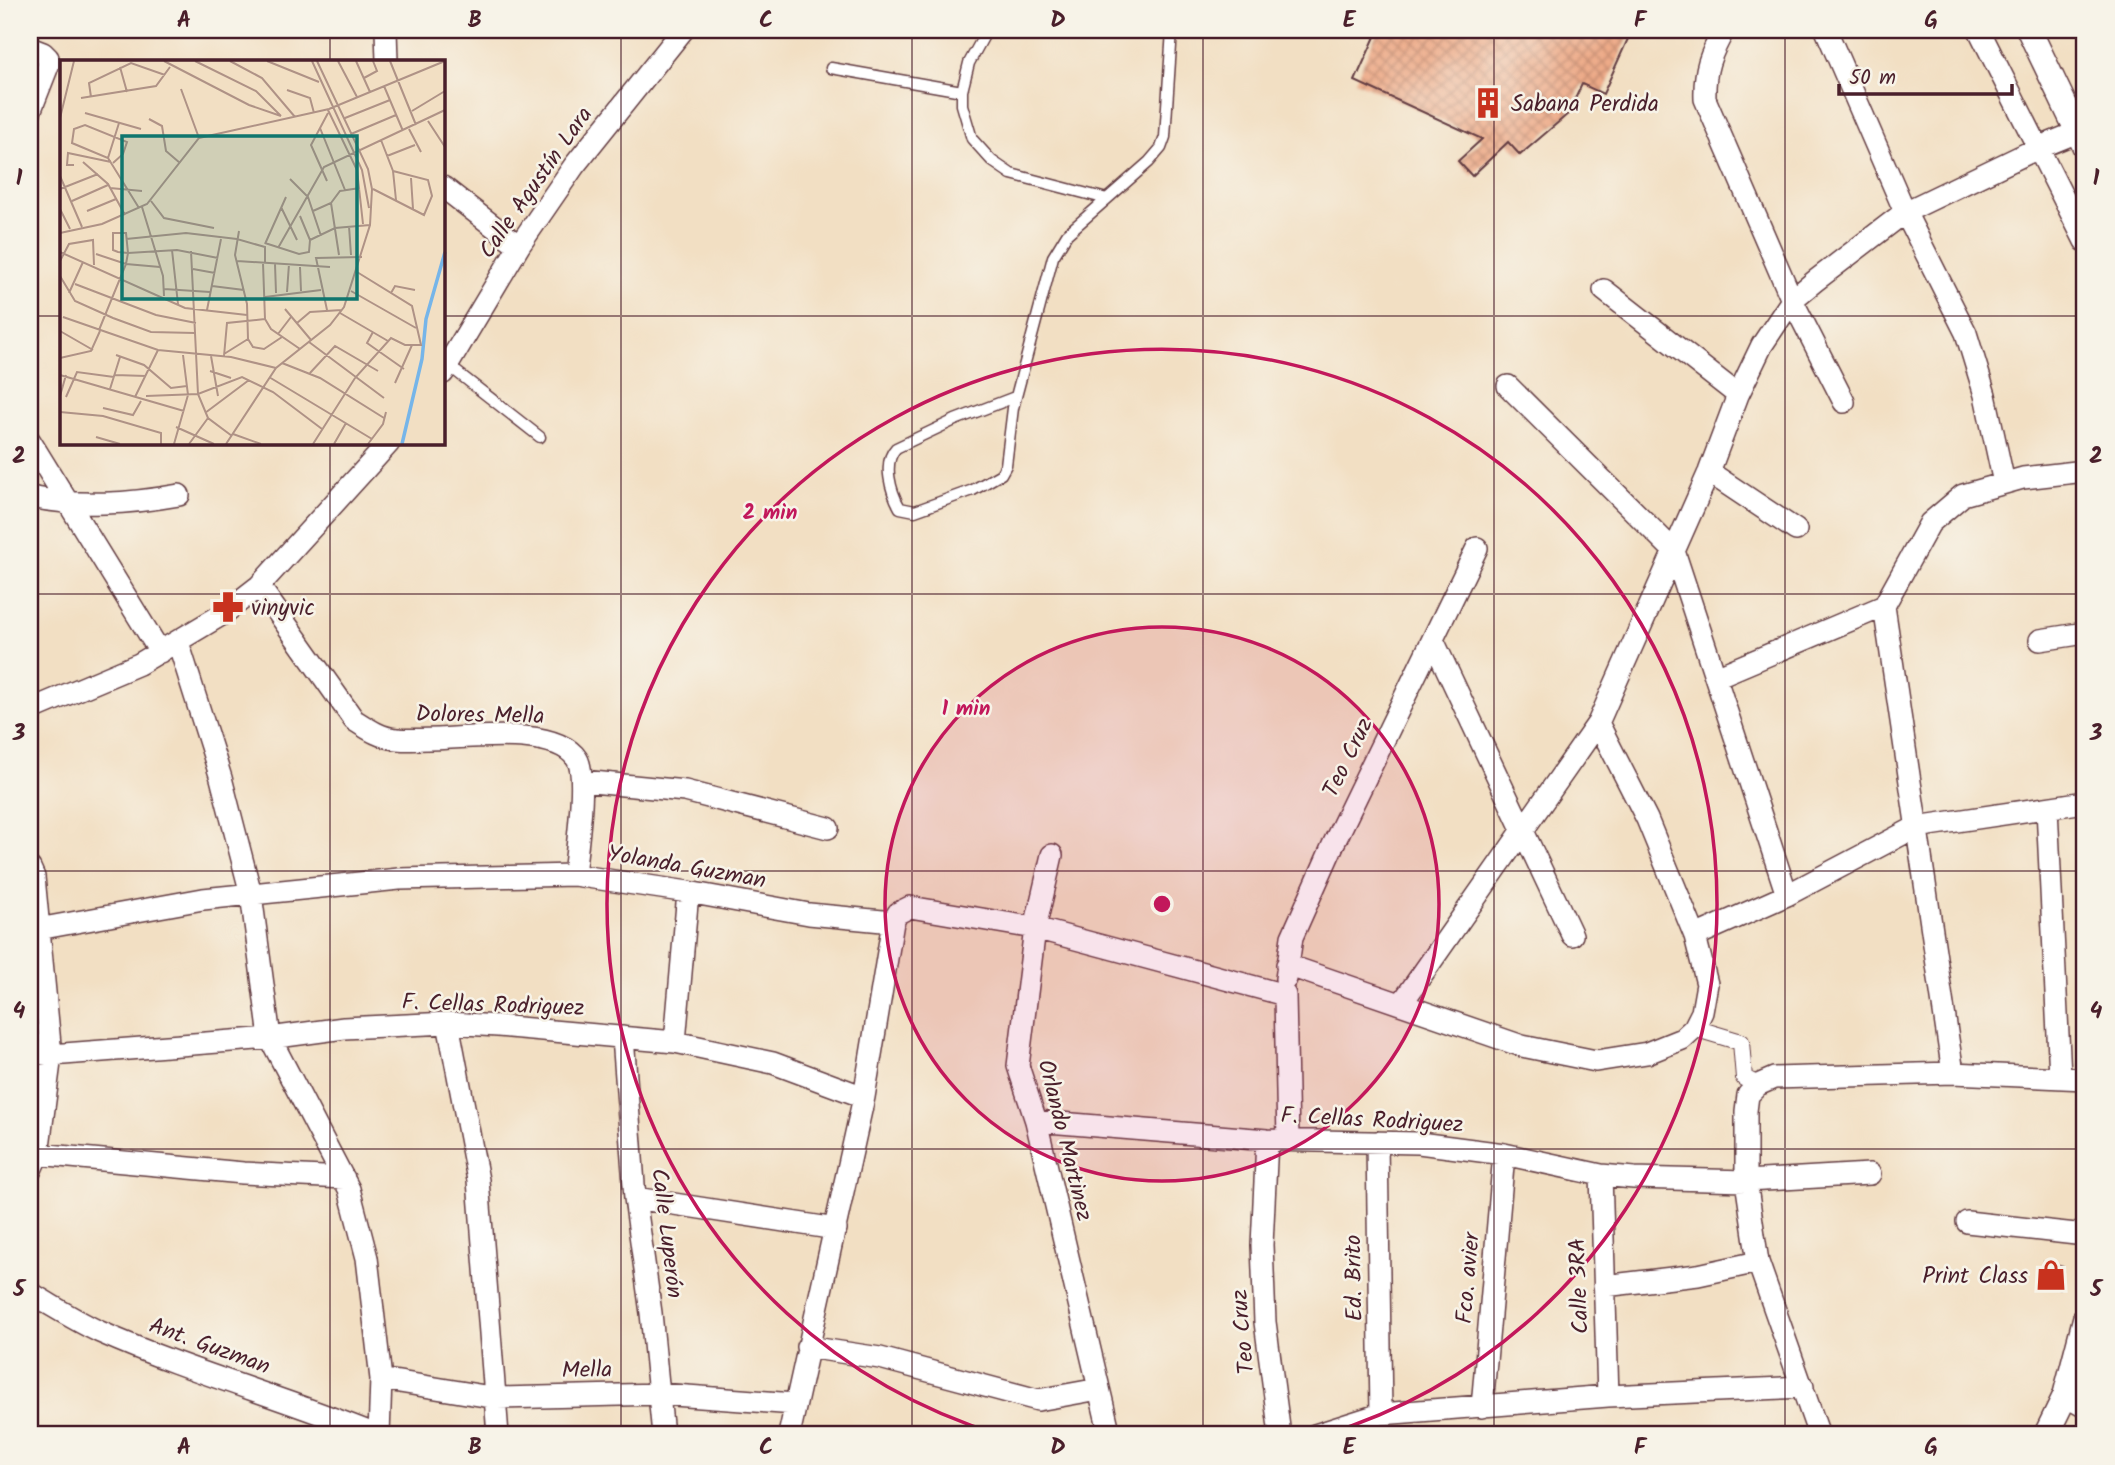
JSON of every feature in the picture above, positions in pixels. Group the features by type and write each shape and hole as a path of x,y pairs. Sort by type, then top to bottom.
{"street":[{"path":"387,30 387,60"},
{"name":"Calle Agustín Lara","path":"445,369 519,246 573,166 683,30"},
{"path":"1724,30 1710,56 1704,76 1704,99 1792,300 1844,402"},
{"path":"1826,30 1905,212 1966,333 1985,395 2004,483"},
{"path":"1979,30 2085,241"},
{"path":"1402,1003 1598,723 1709,472 1738,395 1762,345 1792,300 1905,212 2038,148 2083,136 2029,30"},
{"path":"30,48 48,58 48,66 30,112"},
{"path":"444,188 519,246"},
{"path":"1604,290 1738,395"},
{"path":"1508,386 1674,551 1787,895"},
{"path":"30,441 68,503 169,647 221,778 251,894 270,1038 349,1189 367,1258 381,1379 378,1435"},
{"path":"30,710 139,664 223,614 260,586 388,444"},
{"path":"1954,1073 1884,606 1930,523 1963,495 2023,478 2085,471"},
{"path":"1709,472 1796,530"},
{"path":"30,497 68,503 130,503 179,495"},
{"name":"Teo Cruz","path":"1285,995 1287,965 1297,925 1477,548"},
{"name":"Dolores Mella","path":"260,586 354,720 376,734 397,740 521,736 560,743 578,760 582,781"},
{"path":"1716,677 1884,606"},
{"path":"2040,640 2085,633"},
{"path":"1433,640 1572,935"},
{"path":"1287,965 1522,1046 1596,1061 1647,1053 1682,1039 1694,1028 1702,1012 1707,984 1695,936 1647,818 1598,723"},
{"path":"573,875 582,781 685,791 828,828"},
{"path":"1695,936 1787,895 1916,827 2085,802"},
{"path":"2047,808 2060,1076"},
{"name":"Orlando Martinez","path":"1052,855 1035,928 1017,1058 1036,1121 1110,1435"},
{"path":"30,868 34,877 51,1055 33,1159 344,1178"},
{"name":"Yolanda Guzman","path":"38,929 203,900 398,879 573,875 809,914 893,922"},
{"path":"675,1042 688,892"},
{"path":"789,1435 864,1097 893,922 898,913 909,907 1035,928 1285,995 1288,1140"},
{"path":"448,1023 478,1180 498,1435"},
{"name":"F. Cellas Rodriguez","path":"30,1052 51,1055 270,1038 344,1028 448,1023 675,1042 773,1063 864,1097"},
{"path":"1694,1028 1741,1042 1744,1078 1758,1085"},
{"name":"Calle Luperón","path":"623,1037 635,1198 652,1313 663,1435"},
{"path":"1819,1435 1758,1262 1746,1181 1748,1095 1758,1085 1774,1078 1954,1073 2085,1079"},
{"name":"F. Cellas Rodriguez","path":"1036,1121 1267,1140 1419,1143 1504,1154 1601,1175 1634,1178 1746,1181 1870,1174"},
{"name":"Teo Cruz","path":"1267,1140 1262,1245 1265,1309 1280,1435"},
{"name":"Ed. Brito","path":"1377,1142 1381,1414"},
{"name":"Fco. avier","path":"1482,1407 1504,1154"},
{"name":"Calle 3RA","path":"1601,1175 1608,1396"},
{"path":"635,1198 836,1229"},
{"path":"1967,1222 2085,1236"},
{"path":"1604,1286 1698,1275 1758,1262"},
{"name":"Ant. Guzman","path":"30,1293 100,1331 378,1435"},
{"path":"2046,1435 2075,1401 2085,1319"},
{"path":"807,1346 880,1358 1038,1400 1099,1389"},
{"name":"Mella","path":"381,1379 497,1398 660,1394 795,1404"},
{"path":"1315,1435 1381,1414 1608,1396 1803,1387"}],"lane":[{"path":"987,30 969,63 962,91 962,105 972,139 992,161 1011,174 1107,199"},
{"path":"1015,397 955,420 896,448 892,453 889,471 895,499 900,508 915,511 973,490 1001,474 1006,465 1015,397 1053,257 1067,234 1149,162 1161,148 1165,137 1172,30"},
{"path":"831,68 962,91"},
{"path":"445,369 540,438"}],"building":[{"name":"Sabana Perdida","path":"1378,30 1632,30 1603,94 1582,84 1568,114 1520,155 1508,142 1472,176 1458,161 1482,139 1355,81"},
{"name":"Print Class","path":"2044,1262 2063,1267 2059,1288 2039,1284"}],"place":[{"name":"Sabana Perdida","path":"1488,103"},
{"name":"vinyvic","path":"228,607"},
{"name":"Print Class","path":"2051,1275"}]}
